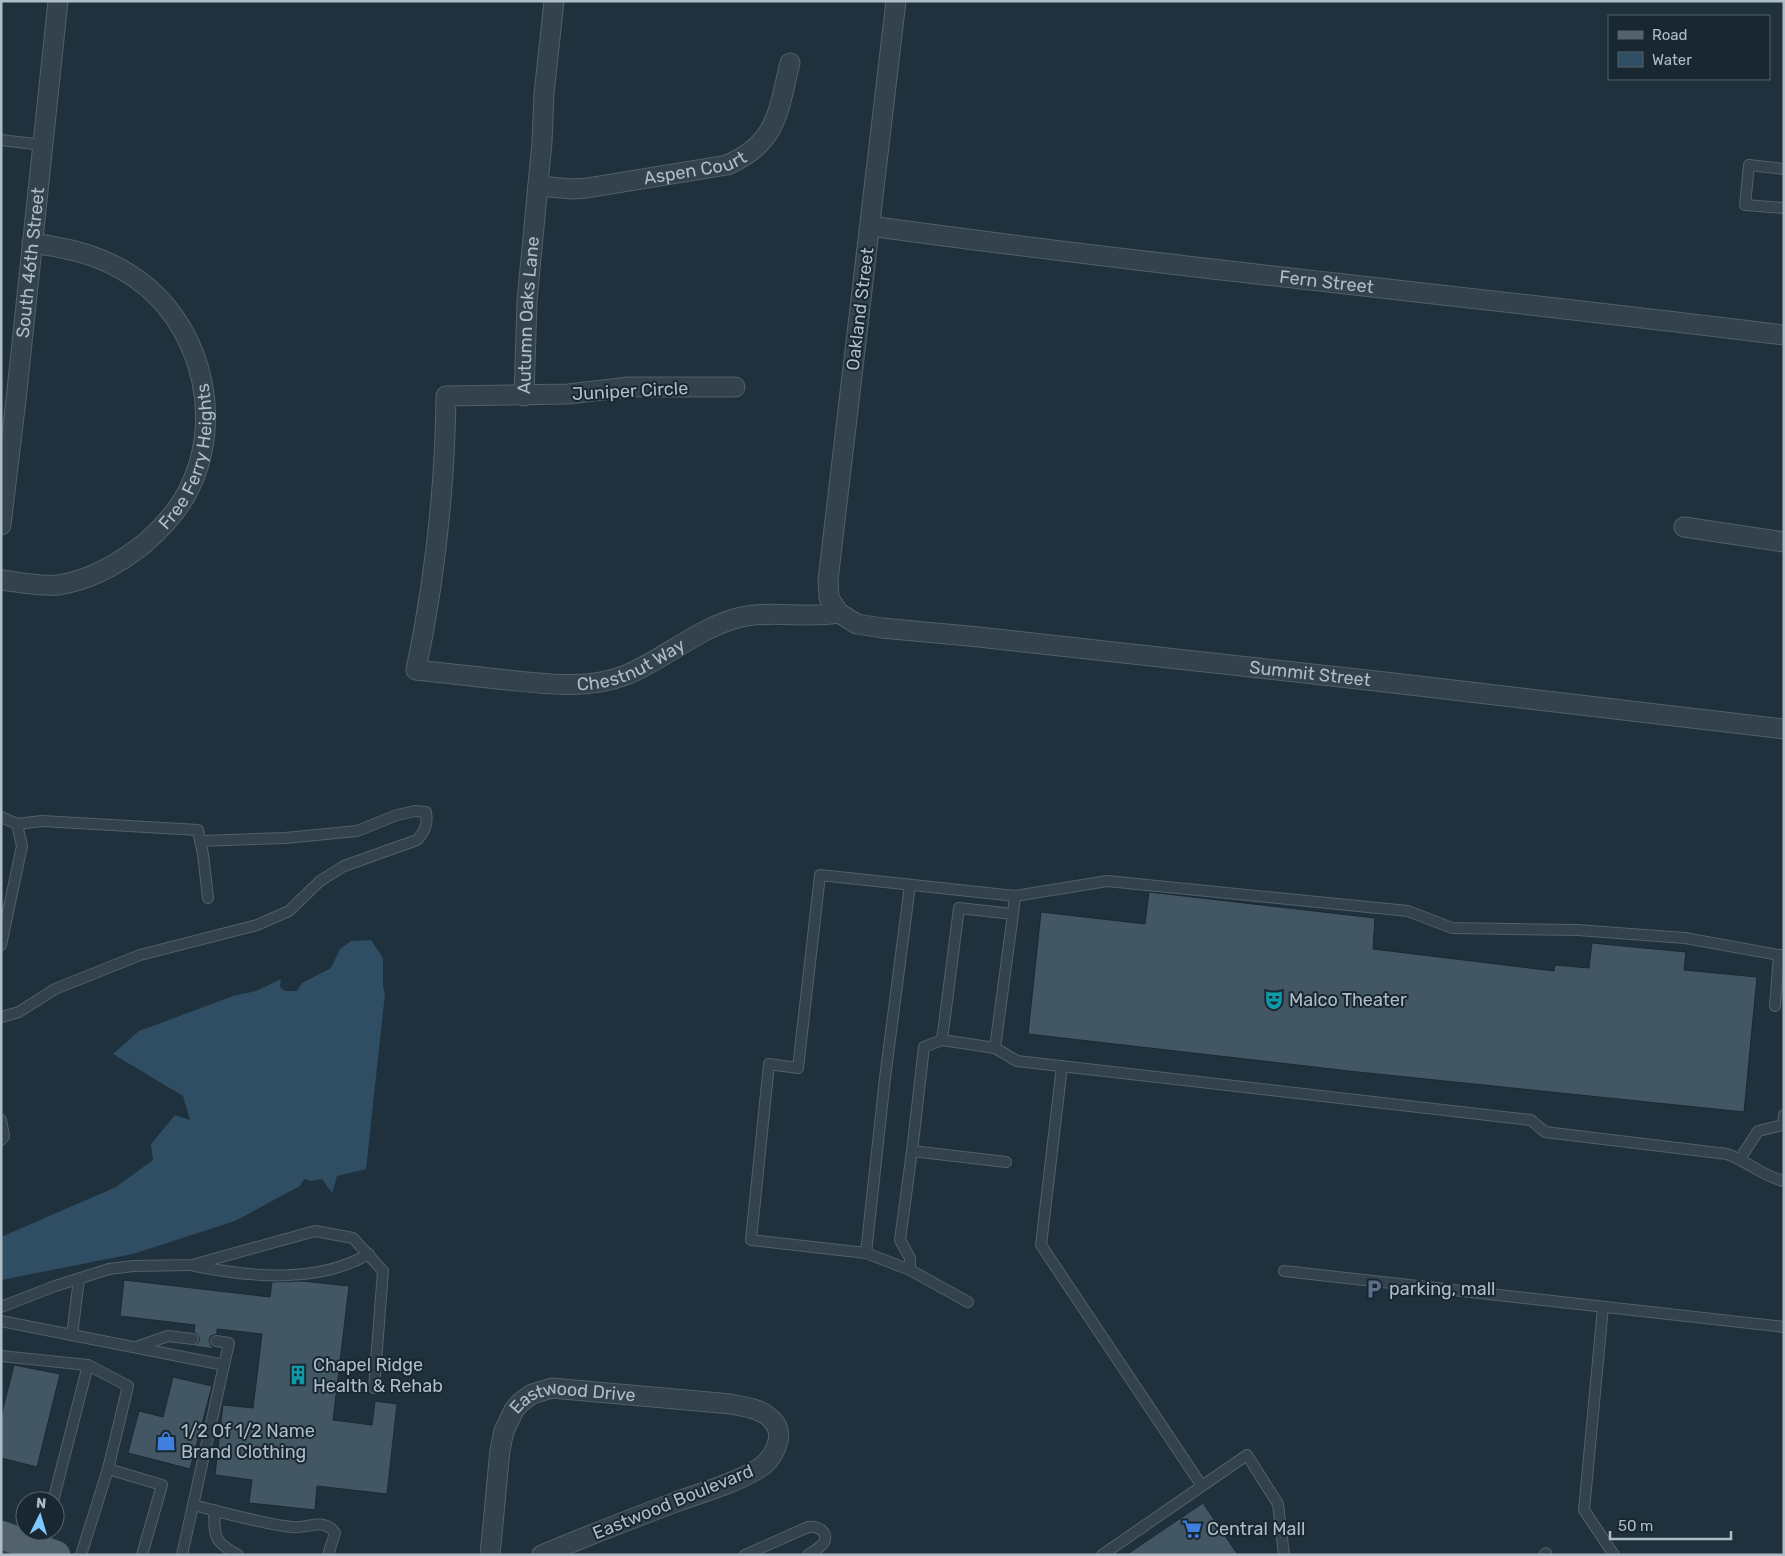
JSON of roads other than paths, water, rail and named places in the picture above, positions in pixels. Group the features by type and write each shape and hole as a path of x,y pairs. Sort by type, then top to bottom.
{"main road":[{"path":"5,1542 47,1545"}],"street":[{"name":"South 46th Street","path":"1,524 58,1"},
{"name":"Autumn Oaks Lane","path":"416,670 424,631 440,524 446,435 446,396 524,396 526,301 554,1"},
{"name":"Oakland Street","path":"839,613 829,598 828,580 896,1"},
{"name":"Aspen Court","path":"538,186 573,189 587,188 727,166 744,158 758,148 769,134 776,118 790,63"},
{"name":"Fern Street","path":"870,226 996,244 1598,312 1784,335"},
{"name":"Free Ferry Heights","path":"1,580 42,585 68,583 100,573 130,556 169,520 188,493 201,457 203,441 204,398 200,372 193,350 164,305 147,288 104,260 66,248 32,243"},
{"name":"Juniper Circle","path":"524,396 568,394 629,387 735,387"},
{"path":"1684,527 1784,542"},
{"name":"Chestnut Way","path":"416,670 562,686 588,685 628,674 717,626 740,618 764,614 822,616 839,613"},
{"name":"Summit Street","path":"839,613 857,624 882,628 979,636 1784,728"},
{"name":"Eastwood Drive","path":"490,1555 500,1450 504,1431 514,1410 532,1394 552,1388 732,1404 752,1408 774,1421 776,1426"},
{"name":"Eastwood Boulevard","path":"542,1555 608,1527 732,1481 758,1469 775,1452 778,1436 776,1426"}],"lane":[{"path":"1,140 42,145"},
{"path":"1784,170 1749,165 1745,204 1784,208"},
{"path":"1,1017 19,1012 55,989 140,955 257,925 289,911 320,881 344,866 417,840 425,831 428,821 426,812 415,811 397,815 357,831 285,838 200,841"},
{"path":"1,817 17,824 42,821 198,830 208,898"},
{"path":"1,945 22,846 17,824"},
{"path":"968,1302 910,1270 866,1254 751,1240 769,1064 798,1068 820,875 1015,896 1106,881 1408,911 1452,928 1577,930 1685,938 1781,956 1775,1006"},
{"path":"866,1254 885,1078 910,885"},
{"path":"994,1048 1015,896"},
{"path":"942,1040 959,908 1013,914"},
{"path":"910,1270 910,1258 900,1240 924,1047 942,1040 994,1048 1017,1061 1531,1120 1545,1132 1727,1154 1740,1159 1775,1179 1784,1181"},
{"path":"1062,1066 1040,1245 1202,1486"},
{"path":"1740,1159 1758,1131 1783,1125 1784,1115"},
{"path":"1,1120 4,1129 4,1136 1,1140"},
{"path":"912,1151 1006,1162"},
{"path":"192,1265 315,1231 353,1238 383,1271 374,1388"},
{"path":"1,1307 109,1269 133,1266 192,1265 229,1273 290,1276 354,1263 369,1254"},
{"path":"1284,1271 1784,1327"},
{"path":"72,1335 79,1279"},
{"path":"1603,1307 1584,1510 1614,1555"},
{"path":"1,1321 224,1365"},
{"path":"135,1347 168,1336 193,1339"},
{"path":"182,1555 229,1343 216,1341"},
{"path":"1,1356 88,1365 128,1386 108,1469 81,1555"},
{"path":"56,1491 88,1365"},
{"path":"1102,1555 1247,1455 1278,1504 1284,1555"},
{"path":"108,1469 162,1485 142,1555"},
{"path":"193,1506 294,1528 319,1524 331,1527 335,1532 328,1555"},
{"path":"214,1510 215,1534 221,1545 238,1555"},
{"path":"745,1555 814,1526 821,1529 825,1541 808,1555"}],"water":[{"path":"371,940 383,958 385,994 366,1169 337,1176 332,1193 322,1179 311,1181 304,1179 300,1186 235,1221 133,1254 1,1280 1,1237 116,1187 153,1160 151,1144 175,1115 190,1120 183,1096 113,1054 139,1031 233,996 256,991 281,979 280,987 285,991 297,991 302,983 331,968 340,949 351,941"}],"place":[{"name":"Malco Theater","path":"1274,1000"},
{"name":"parking, mall","path":"1374,1289"},
{"name":"Chapel Ridge Health & Rehab","path":"298,1375"},
{"name":"1/2 Of 1/2 Name Brand Clothing","path":"166,1441"},
{"name":"Central Mall","path":"1192,1529"}]}
